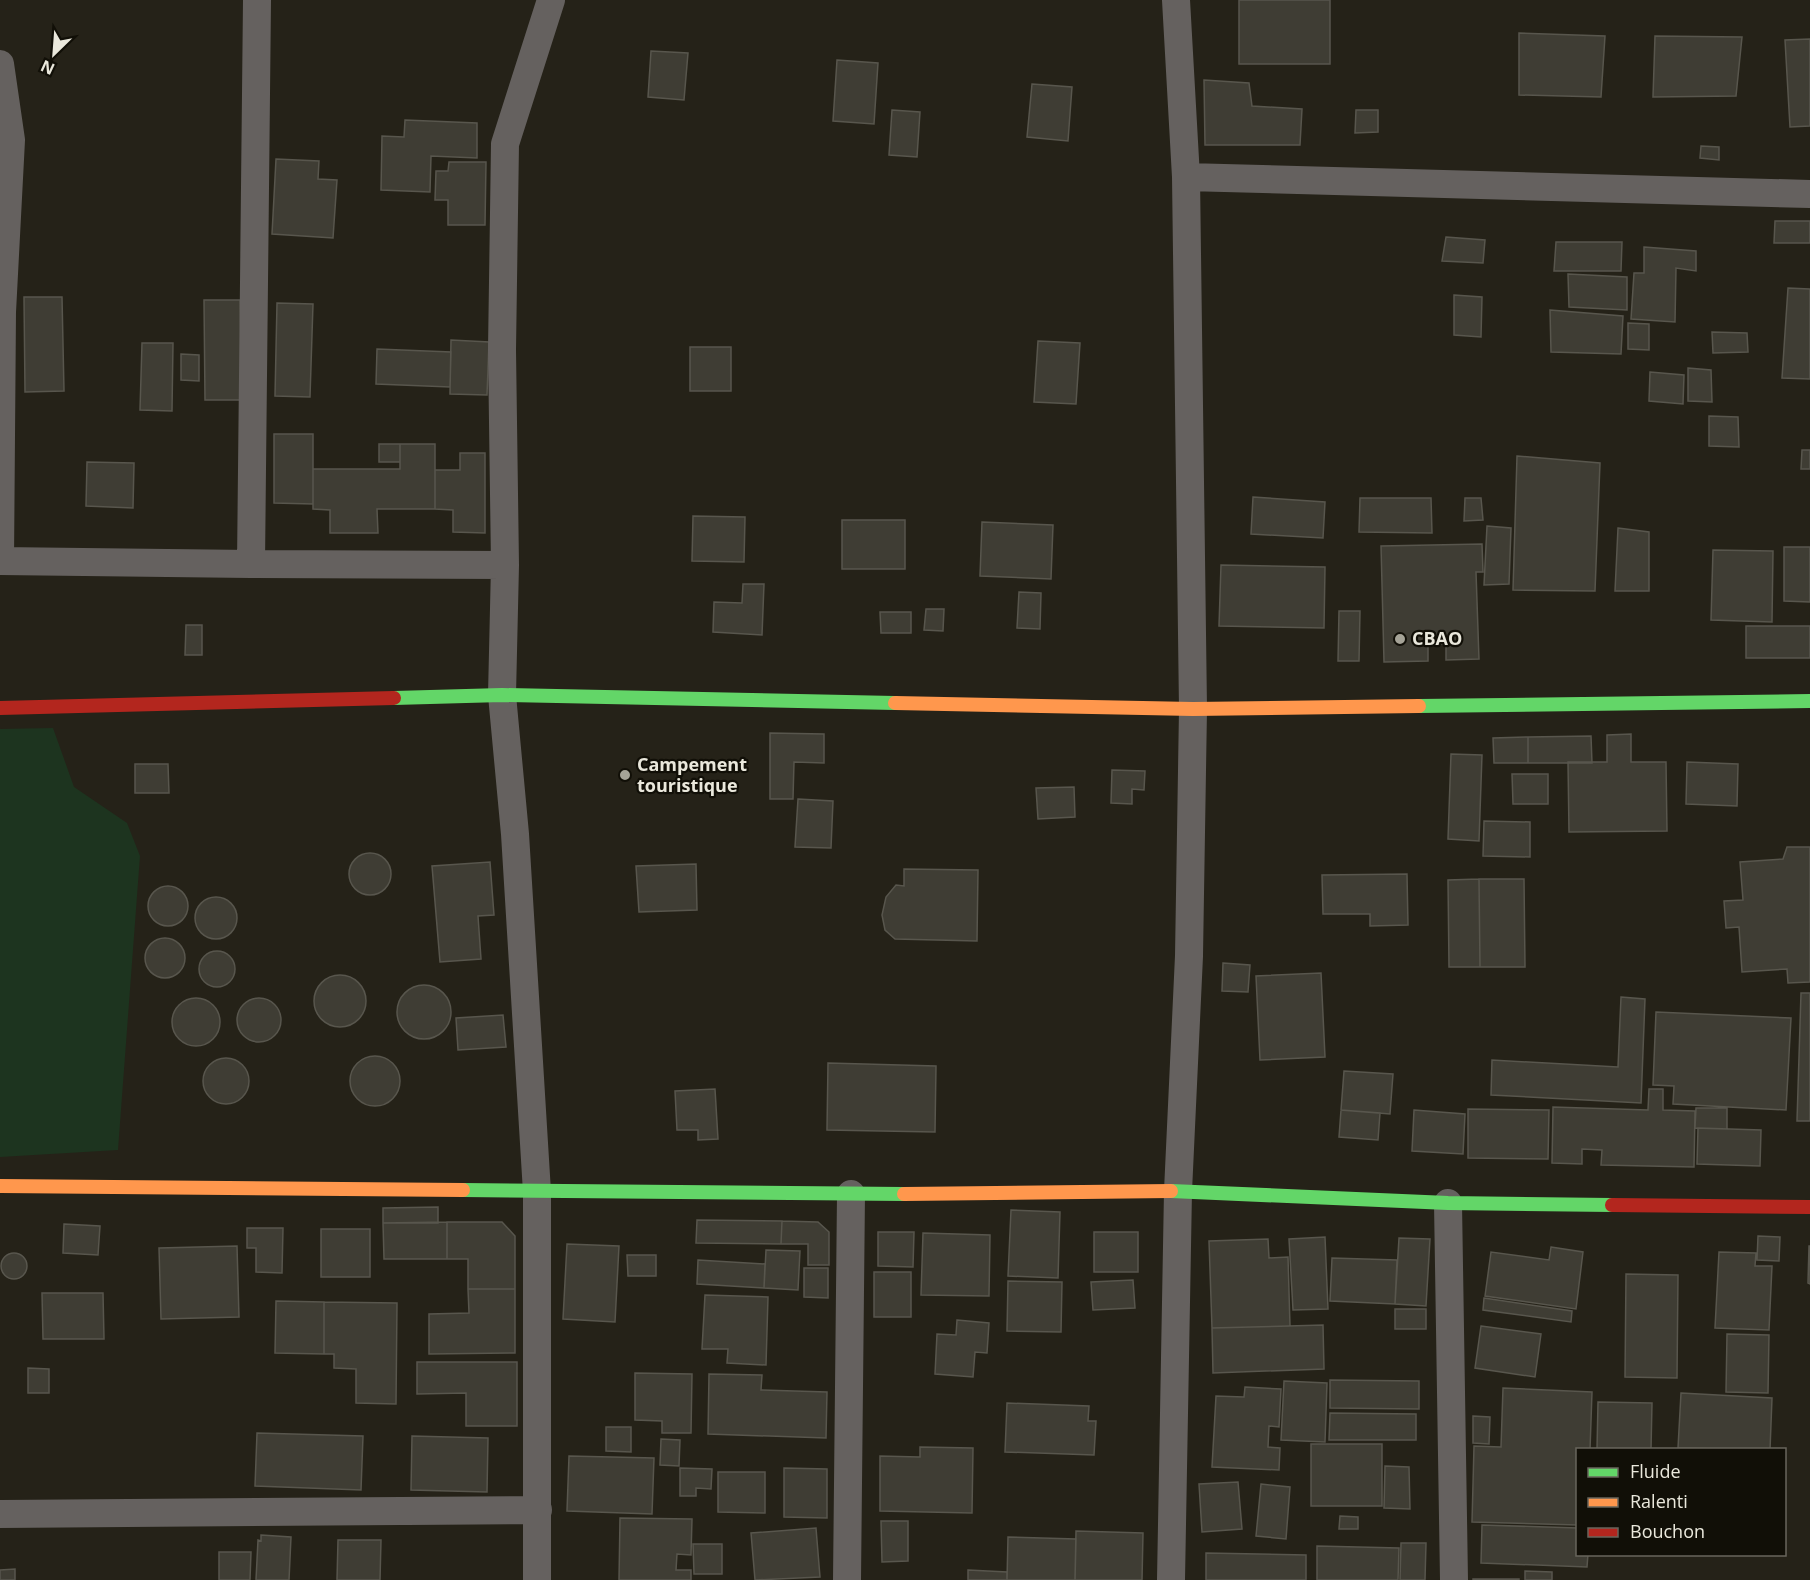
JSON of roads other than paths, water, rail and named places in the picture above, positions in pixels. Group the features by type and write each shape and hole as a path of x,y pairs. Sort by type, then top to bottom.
{"street":[{"path":"251,564 257,0"},
{"path":"537,1580 537,1192 515,834 502,695 505,565 502,350 505,144 551,0"},
{"path":"1171,1580 1178,1191 1189,956 1193,709 1186,177 1176,0"},
{"path":"0,64 11,140 2,312 0,561 505,565"},
{"path":"1186,177 1810,194"},
{"path":"0,708 502,695 1193,709 1810,701"},
{"path":"0,1186 851,1194 1178,1191 1448,1203 1810,1207"},
{"path":"847,1580 851,1194"},
{"path":"1448,1203 1454,1580"},
{"path":"0,1514 538,1510"}],"place":[{"name":"CBAO","path":"1400,639"},
{"name":"Campement touristique","path":"625,775"}]}
